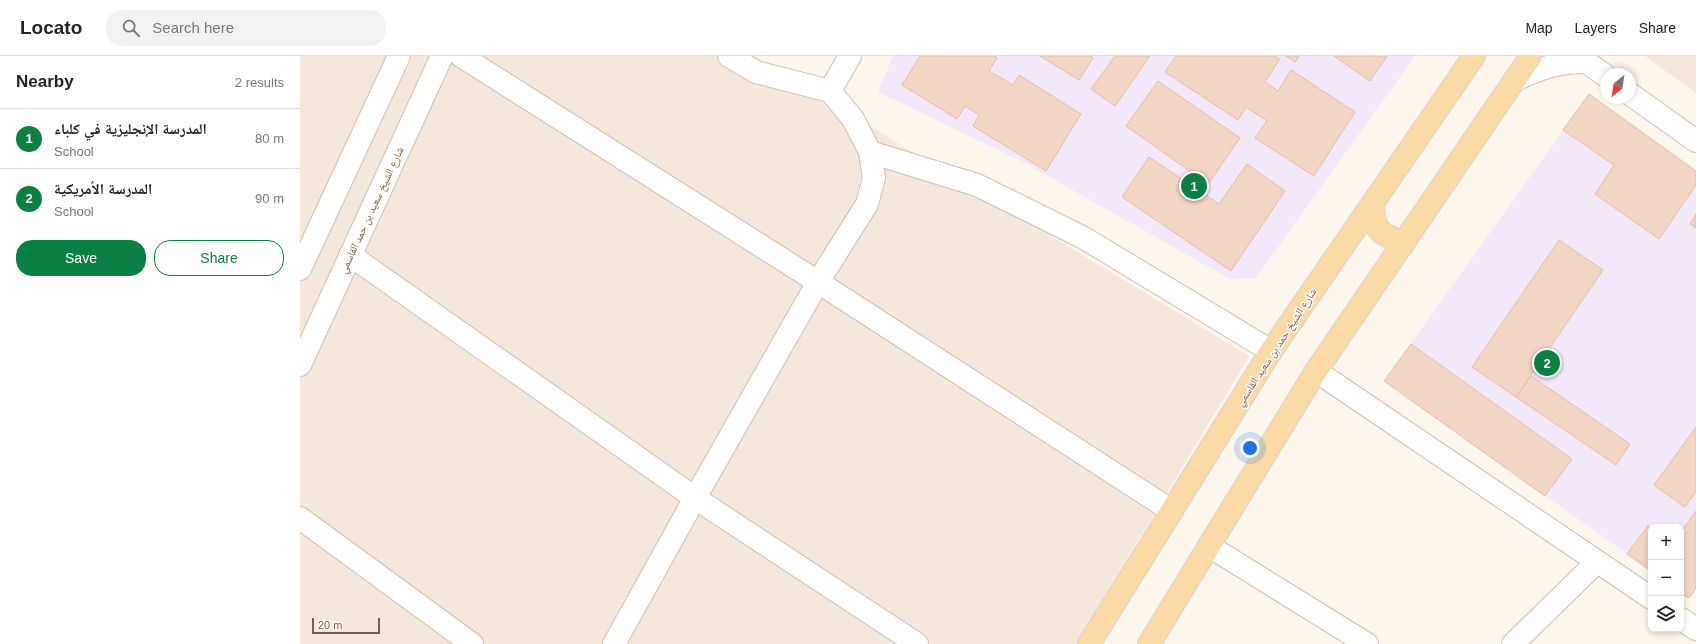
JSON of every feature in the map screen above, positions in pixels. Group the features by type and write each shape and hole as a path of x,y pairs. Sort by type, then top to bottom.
{"main road":[{"name":"شارع الشيخ حمد بن سعيد القاسمي","path":"1088,644 1271,352 1474,56"},
{"path":"1149,644 1316,371 1531,56"},
{"path":"1372,204 1374,223 1384,235 1404,243"}],"street":[{"path":"300,269 399,56"},
{"name":"شارع الشيخ سعيد بن حمد القاسمي","path":"300,365 442,56"},
{"path":"461,56 818,282 1172,511"},
{"path":"614,644 818,282 867,204 874,178 870,152 853,119 830,91 756,72 729,56"},
{"path":"830,91 850,56"},
{"path":"1515,80 1546,66 1585,59 1600,71"},
{"path":"1636,98 1696,141"},
{"path":"870,152 977,185 1084,238 1271,352"},
{"path":"350,255 695,498 917,644"},
{"path":"1316,371 1648,596"},
{"path":"300,518 472,644"},
{"path":"1209,546 1368,644"},
{"path":"1513,644 1597,562"},
{"path":"1684,621 1696,629"}],"shaded area":[{"path":"300,56 754,56 1249,356 1076,644 300,644"},
{"path":"893,56 1415,56 1256,278 1230,279 1021,161 878,92"},
{"path":"1645,56 1696,56 1696,93"},
{"path":"1589,94 1600,102 1600,104 1603,104 1696,171 1696,588 1689,598 1684,595 1684,524 1648,524 1648,569 1384,381"}],"building":[{"path":"920,56 994,56 997,58 989,71 1013,85 1019,75 1081,114 1046,171 973,126 979,115 965,106 957,119 902,85"},
{"path":"1040,56 1090,56 1093,58 1079,80"},
{"path":"1115,56 1150,56 1115,106 1091,89"},
{"path":"1176,56 1274,56 1280,59 1265,82 1278,91 1291,70 1355,112 1314,176 1255,138 1267,121 1246,107 1238,120 1165,72"},
{"path":"1286,56 1299,56 1295,62"},
{"path":"1334,56 1387,56 1370,81"},
{"path":"1158,81 1240,138 1208,184 1126,126"},
{"path":"1589,94 1600,102 1600,104 1603,104 1696,171 1696,185 1659,239 1595,194 1614,165 1563,130"},
{"path":"1149,157 1219,204 1247,164 1285,191 1231,271 1122,197"},
{"path":"1696,214 1696,228 1690,224"},
{"path":"1559,240 1603,270 1516,397 1472,367"},
{"path":"1411,344 1572,459 1545,496 1384,381"},
{"path":"1531,376 1630,444 1616,465 1516,397"},
{"path":"1696,427 1696,492 1685,507 1654,485"},
{"path":"1696,511 1696,588 1689,598 1684,595 1684,528"},
{"path":"1648,526 1648,569 1627,554"}],"place":[{"name":"المدرسة الإنجليزية في كلباء","path":"1194,186"},
{"name":"المدرسة الأمريكية","path":"1547,363"}]}
